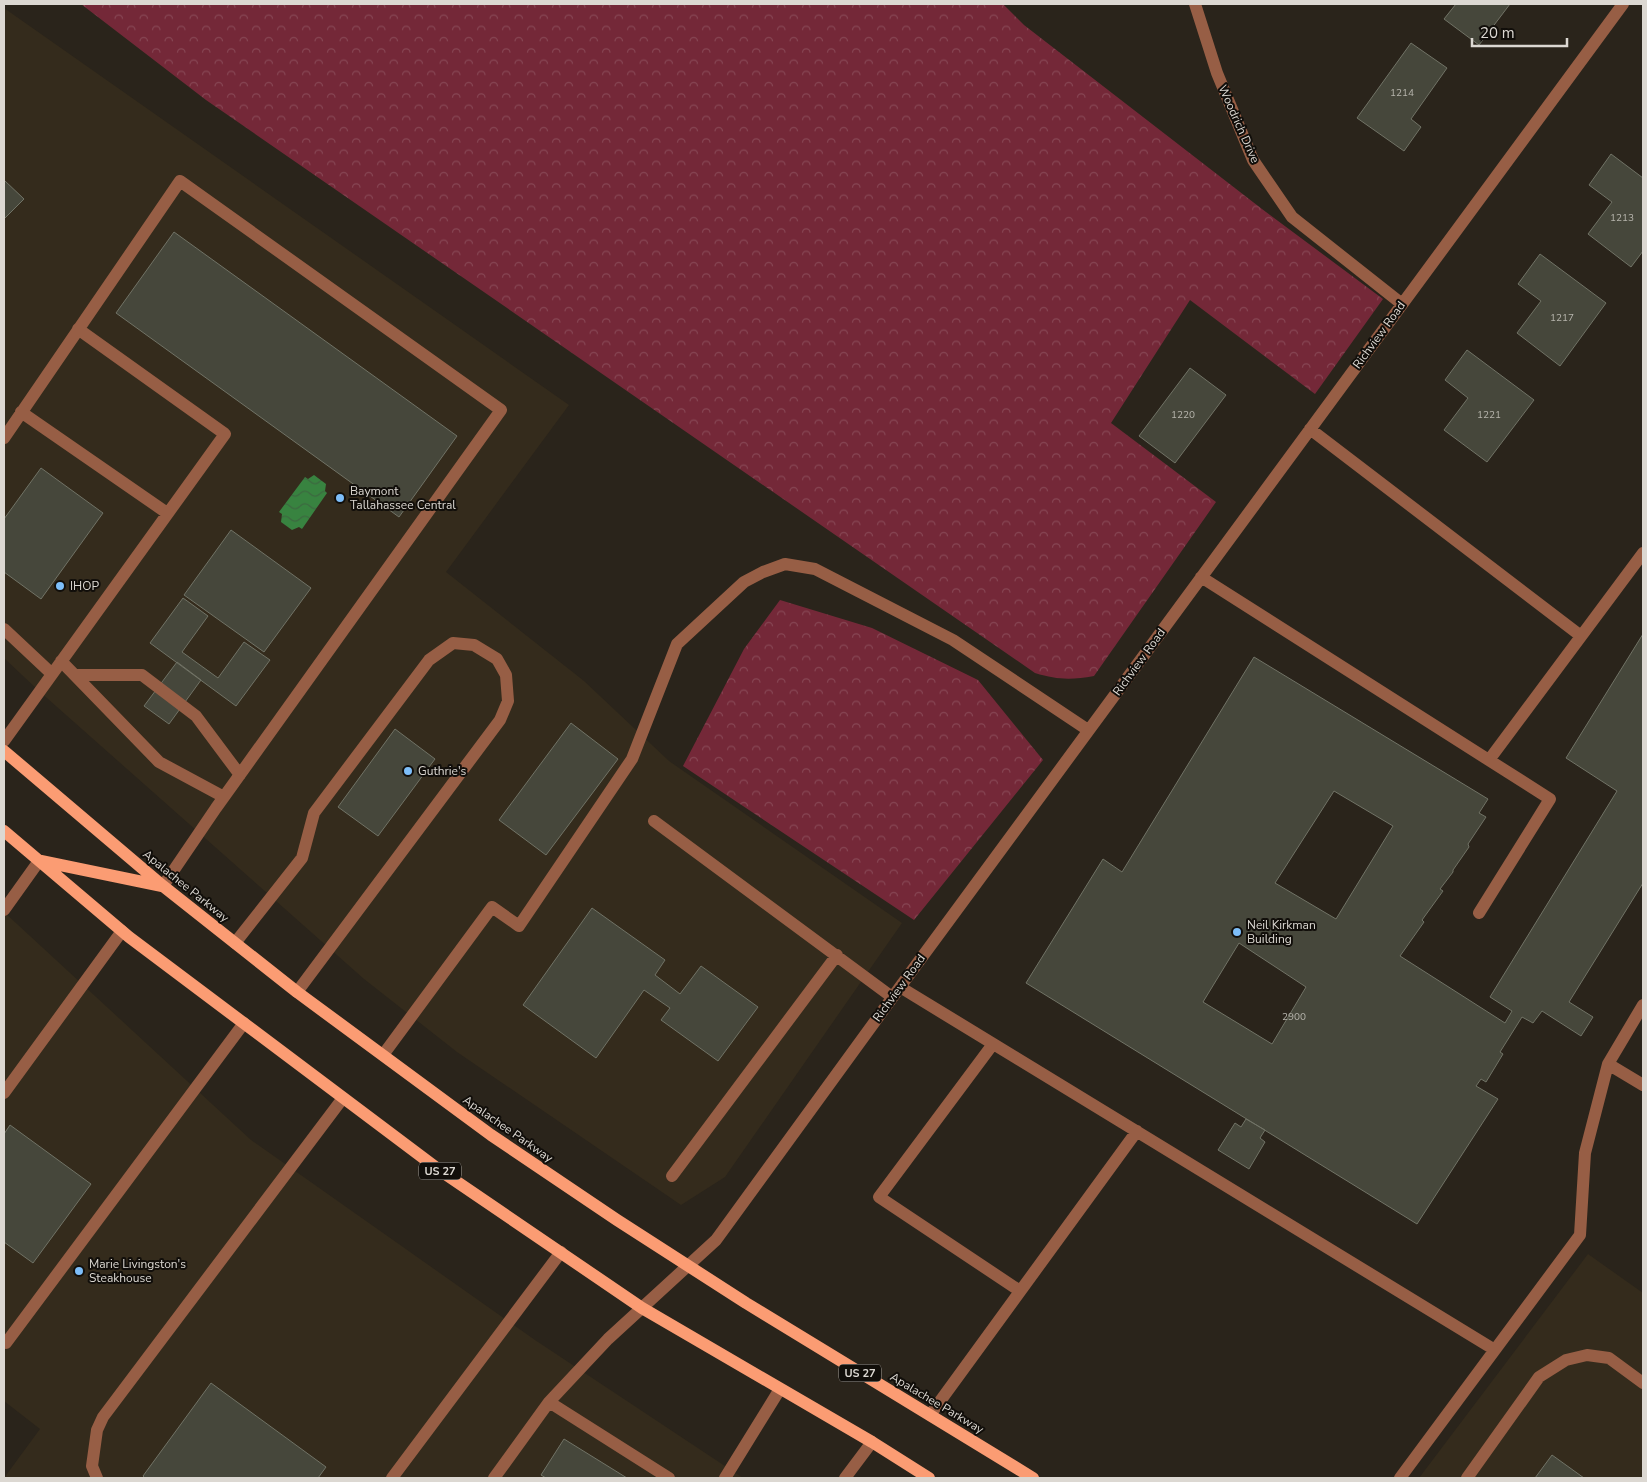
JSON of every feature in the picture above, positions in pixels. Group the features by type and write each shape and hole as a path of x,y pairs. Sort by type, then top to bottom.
{"main road":[{"name":"Apalachee Parkway","path":"4,751 163,886 297,992 491,1135 746,1303 1034,1478"},
{"name":"US 27","path":"4,831 122,931 438,1169 642,1308 872,1442 929,1478"},
{"path":"39,861 163,886"}],"street":[{"name":"Woodrich Drive","path":"1195,4 1217,73 1258,168 1292,217 1402,304"},
{"name":"Richview Road","path":"494,1478 549,1402 608,1339 716,1240 1088,730 1623,4"},
{"path":"4,438 180,181 501,410 224,796 163,886"},
{"path":"4,741 225,434 78,329"},
{"path":"22,412 168,513"},
{"path":"1310,429 1581,636"},
{"path":"1489,760 1643,553"},
{"path":"383,1055 492,907 519,926 632,759 677,644 744,582 763,572 785,564 815,569 953,640 1088,730"},
{"path":"1202,577 1550,799 1479,913"},
{"path":"4,629 52,674"},
{"path":"235,943 302,858 314,813 429,660 452,643 474,645 496,659 506,675 508,701 500,720 297,992"},
{"path":"61,661 159,762 224,796"},
{"path":"75,675 142,674 196,716 240,775"},
{"path":"654,821 836,956 896,992 993,1044 1495,1350"},
{"path":"4,910 39,861"},
{"path":"4,1093 122,931"},
{"path":"672,1176 836,956"},
{"path":"1400,1478 1580,1235 1585,1153 1608,1064 1643,1005"},
{"path":"4,1341 6,1342 12,1335 244,1024"},
{"path":"993,1044 879,1197 1020,1291"},
{"path":"1608,1064 1643,1085"},
{"path":"97,1478 92,1466 96,1430 103,1417 343,1098"},
{"path":"930,1415 1137,1131"},
{"path":"392,1478 561,1252"},
{"path":"1467,1478 1539,1377 1566,1360 1587,1355 1609,1358 1643,1383"},
{"path":"725,1478 780,1389"},
{"path":"549,1402 669,1478"},
{"path":"845,1478 872,1442"}],"shaded area":[{"path":"4,8 569,405 446,572 584,681 669,761 902,923 725,1177 681,1205 457,1052 364,979 4,658"},
{"path":"4,912 251,1140 535,1340 743,1478 4,1478 40,1429 4,1401"},
{"path":"1588,1254 1643,1293 1643,1478 1419,1478"}],"green space":[{"path":"81,4 1003,4 1024,25 1262,209 1383,299 1315,394 1190,300 1111,423 1216,502 1094,676 1064,679 1043,675 1035,673 206,100"},
{"path":"780,600 872,628 978,680 1043,760 914,920 683,766 744,649"}],"water":[{"path":"314,475 326,484 325,491 327,493 302,529 299,527 292,530 281,522 282,514 279,512 305,477 308,479"}],"building":[{"path":"1456,4 1510,4 1479,45 1444,19"},
{"path":"1411,43 1447,68 1411,119 1421,127 1404,151 1357,118"},
{"path":"1611,154 1643,178 1643,251 1631,267 1588,234 1612,202 1589,185"},
{"path":"4,180 24,199 4,219"},
{"path":"174,232 457,436 399,517 116,313"},
{"path":"1540,254 1606,303 1560,366 1517,333 1541,301 1518,284"},
{"path":"1467,350 1534,400 1487,462 1444,430 1468,398 1445,380"},
{"path":"1190,368 1226,395 1175,463 1139,436"},
{"path":"41,468 103,513 41,599 4,572 4,519"},
{"path":"231,530 311,588 264,652 184,595"},
{"path":"183,598 208,616 182,652 218,678 244,642 270,660 236,706 150,643"},
{"name":"Neil Kirkman Building","path":"1643,634 1643,883 1569,1002 1593,1017 1581,1036 1542,1011 1533,1023 1522,1017 1500,1052 1503,1054 1486,1082 1481,1079 1476,1086 1498,1099 1417,1224 1026,983 1103,859 1122,872 1254,657 1488,799 1479,813 1486,817 1468,844 1469,847 1440,889 1443,891 1422,920 1424,922 1400,956 1505,1023 1512,1011 1490,997 1617,791 1566,758","holes":["1334,791 1393,826 1336,919 1275,883","1239,943 1306,987 1272,1044 1203,1002"]},
{"path":"177,662 201,680 169,724 144,706"},
{"path":"571,723 618,759 546,855 499,820"},
{"path":"395,729 435,759 378,836 338,807"},
{"path":"592,908 665,960 655,975 680,994 701,966 758,1007 718,1061 661,1020 670,1008 644,990 596,1058 523,1005"},
{"path":"1246,1119 1265,1130 1260,1138 1265,1142 1249,1169 1218,1150 1235,1123 1241,1127"},
{"path":"10,1125 91,1184 33,1263 4,1242 4,1134"},
{"path":"211,1383 326,1467 318,1478 145,1478 143,1476"},
{"path":"564,1439 627,1478 546,1478 541,1475"},
{"path":"1552,1455 1584,1478 1535,1478"}],"place":[{"name":"Baymont Tallahassee Central","path":"340,498"},
{"name":"IHOP","path":"60,586"},
{"name":"Guthrie's","path":"408,771"},
{"name":"Neil Kirkman Building","path":"1237,932"},
{"name":"Marie Livingston's Steakhouse","path":"79,1271"}]}
